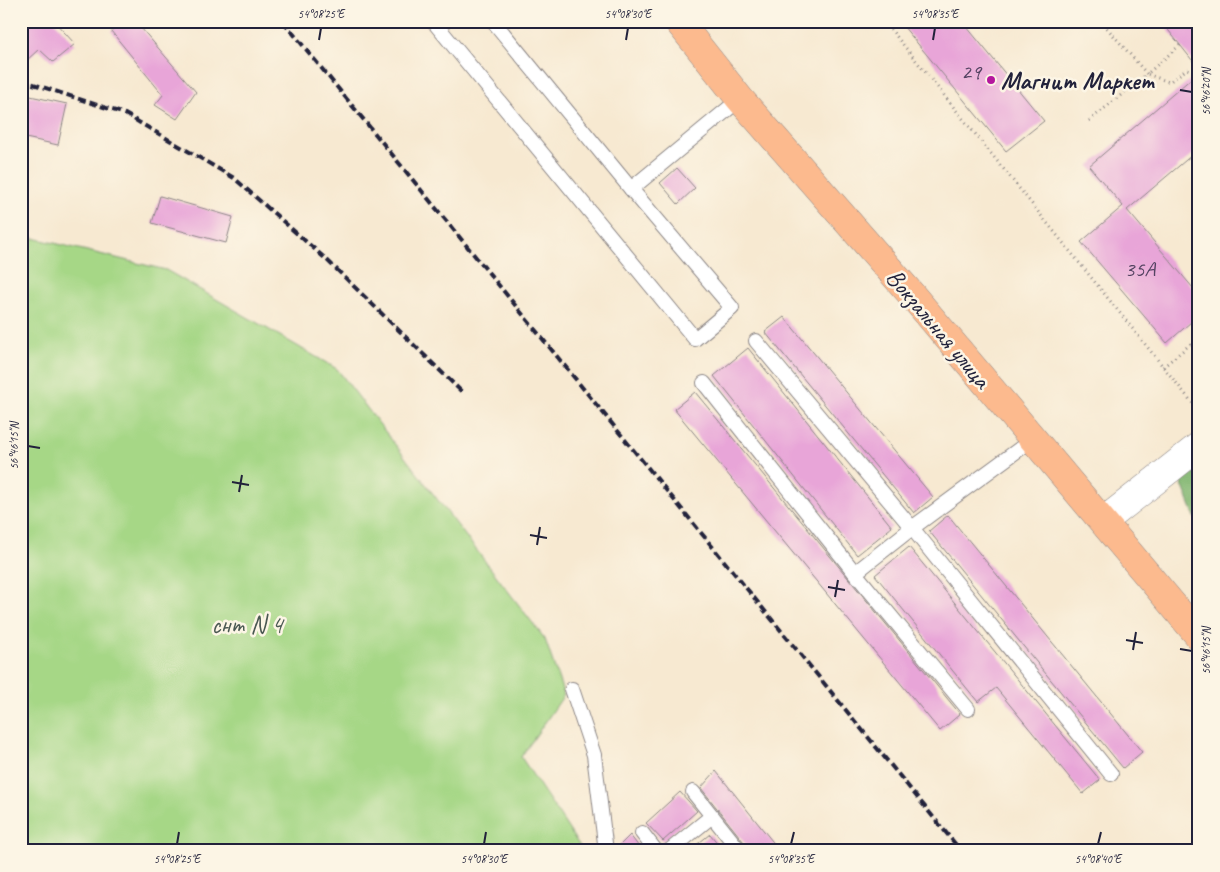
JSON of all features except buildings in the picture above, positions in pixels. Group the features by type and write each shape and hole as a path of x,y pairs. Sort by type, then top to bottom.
{"main road":[{"name":"Вокзальная улица","path":"678,21 740,99 911,294 1199,636"}],"street":[{"path":"1104,521 1199,446"}],"lane":[{"path":"433,21 695,338 732,308 493,21"},
{"path":"631,189 740,99"},
{"path":"756,340 1112,774"},
{"path":"704,383 855,574 968,708"},
{"path":"855,574 912,528 1033,439"},
{"path":"572,689 594,755 606,851"},
{"path":"693,792 740,851"},
{"path":"669,851 712,816"},
{"path":"642,833 656,851"}],"path":[{"path":"884,21 1199,411"},
{"path":"1101,21 1147,74 1169,82 1187,69 1199,74"},
{"path":"1089,121 1180,45"},
{"path":"1163,367 1199,337"}],"green space":[{"name":"снт N 4","path":"21,235 166,270 337,369 545,639 564,695 521,757 583,851 21,851"},
{"path":"1199,469 1199,527 1181,482"}],"railway":[{"path":"283,21 961,851"},
{"path":"21,80 125,114 234,178 328,261 464,394"}],"place":[{"name":"Магнит Маркет","path":"991,80"}]}
